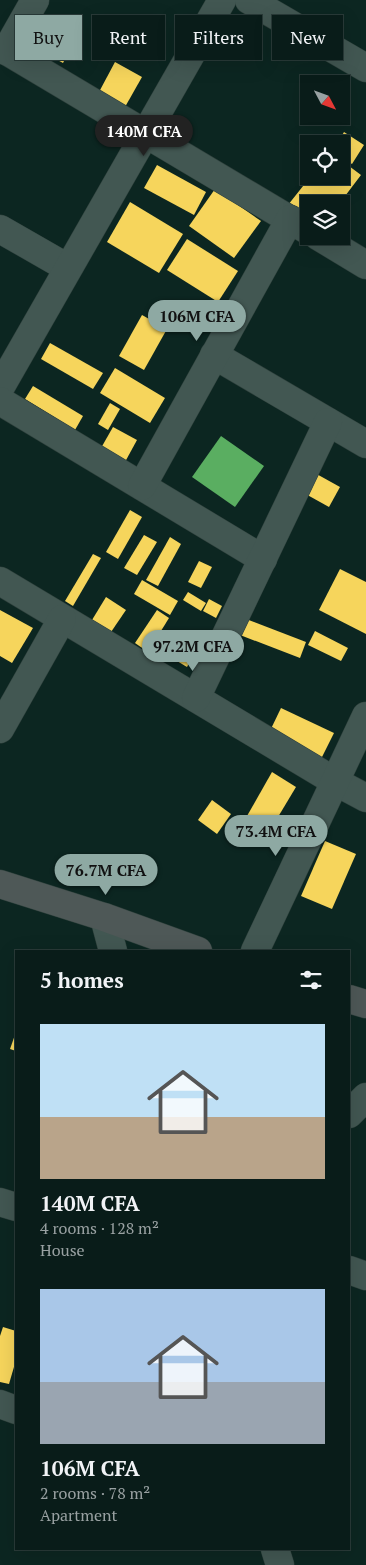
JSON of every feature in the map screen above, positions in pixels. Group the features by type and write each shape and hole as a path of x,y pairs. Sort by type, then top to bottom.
{"main road":[{"path":"0,884 195,950"}],"street":[{"path":"36,0 3,49 299,225 214,355 142,486"},
{"path":"0,388 222,0"},
{"path":"249,0 366,68"},
{"path":"0,229 68,268"},
{"path":"333,245 366,264"},
{"path":"214,355 366,444"},
{"path":"0,401 263,559"},
{"path":"196,698 328,422"},
{"path":"0,581 336,782 366,798"},
{"path":"0,729 62,618"},
{"path":"255,950 366,716"},
{"path":"104,918 113,950"},
{"path":"350,1113 366,1097"},
{"path":"0,1202 15,1207"},
{"path":"0,1404 15,1410"},
{"path":"275,1550 280,1565"}],"building: Homes":[{"path":"115,62 142,77 125,107 99,92"},
{"path":"350,136 364,145 352,164 350,163"},
{"path":"157,165 206,192 194,215 144,188"},
{"path":"350,167 361,175 346,195 300,195 300,214 288,205 304,185 350,185"},
{"path":"215,189 261,221 234,258 189,226"},
{"path":"130,202 183,234 159,273 107,242"},
{"path":"187,239 238,271 218,302 167,270"},
{"path":"142,315 167,329 144,370 119,356"},
{"path":"50,343 103,373 93,389 41,359"},
{"path":"115,368 165,398 150,423 100,393"},
{"path":"33,386 83,416 75,430 25,399"},
{"path":"110,403 120,409 108,430 98,424"},
{"path":"113,427 137,440 125,462 101,448"},
{"path":"313,472 340,487 329,507 302,492"},
{"path":"130,510 142,517 118,559 106,552"},
{"path":"144,535 157,542 137,575 124,568"},
{"path":"170,537 181,544 158,586 146,580"},
{"path":"93,554 101,558 73,606 65,601"},
{"path":"199,561 212,567 201,588 188,582"},
{"path":"340,569 366,582 366,634 319,610"},
{"path":"142,580 178,601 170,615 134,594"},
{"path":"188,592 206,603 201,611 183,600"},
{"path":"106,597 126,610 111,632 92,620"},
{"path":"209,599 222,606 216,618 203,611"},
{"path":"0,610 33,628 12,663 0,656"},
{"path":"157,610 169,618 148,652 135,643"},
{"path":"246,619 306,642 300,658 240,635"},
{"path":"194,631 204,637 187,667 177,661"},
{"path":"315,631 348,648 341,661 308,645"},
{"path":"281,708 334,733 321,759 268,735"},
{"path":"272,772 296,787 266,837 243,823"},
{"path":"212,800 231,814 217,834 198,820"},
{"path":"325,841 356,854 332,909 301,896"},
{"path":"15,1035 15,1051 10,1049"},
{"path":"3,1327 15,1331 15,1363 9,1384 0,1382 0,1336"}],"building: Public":[{"path":"221,436 264,466 235,507 192,477"}]}
